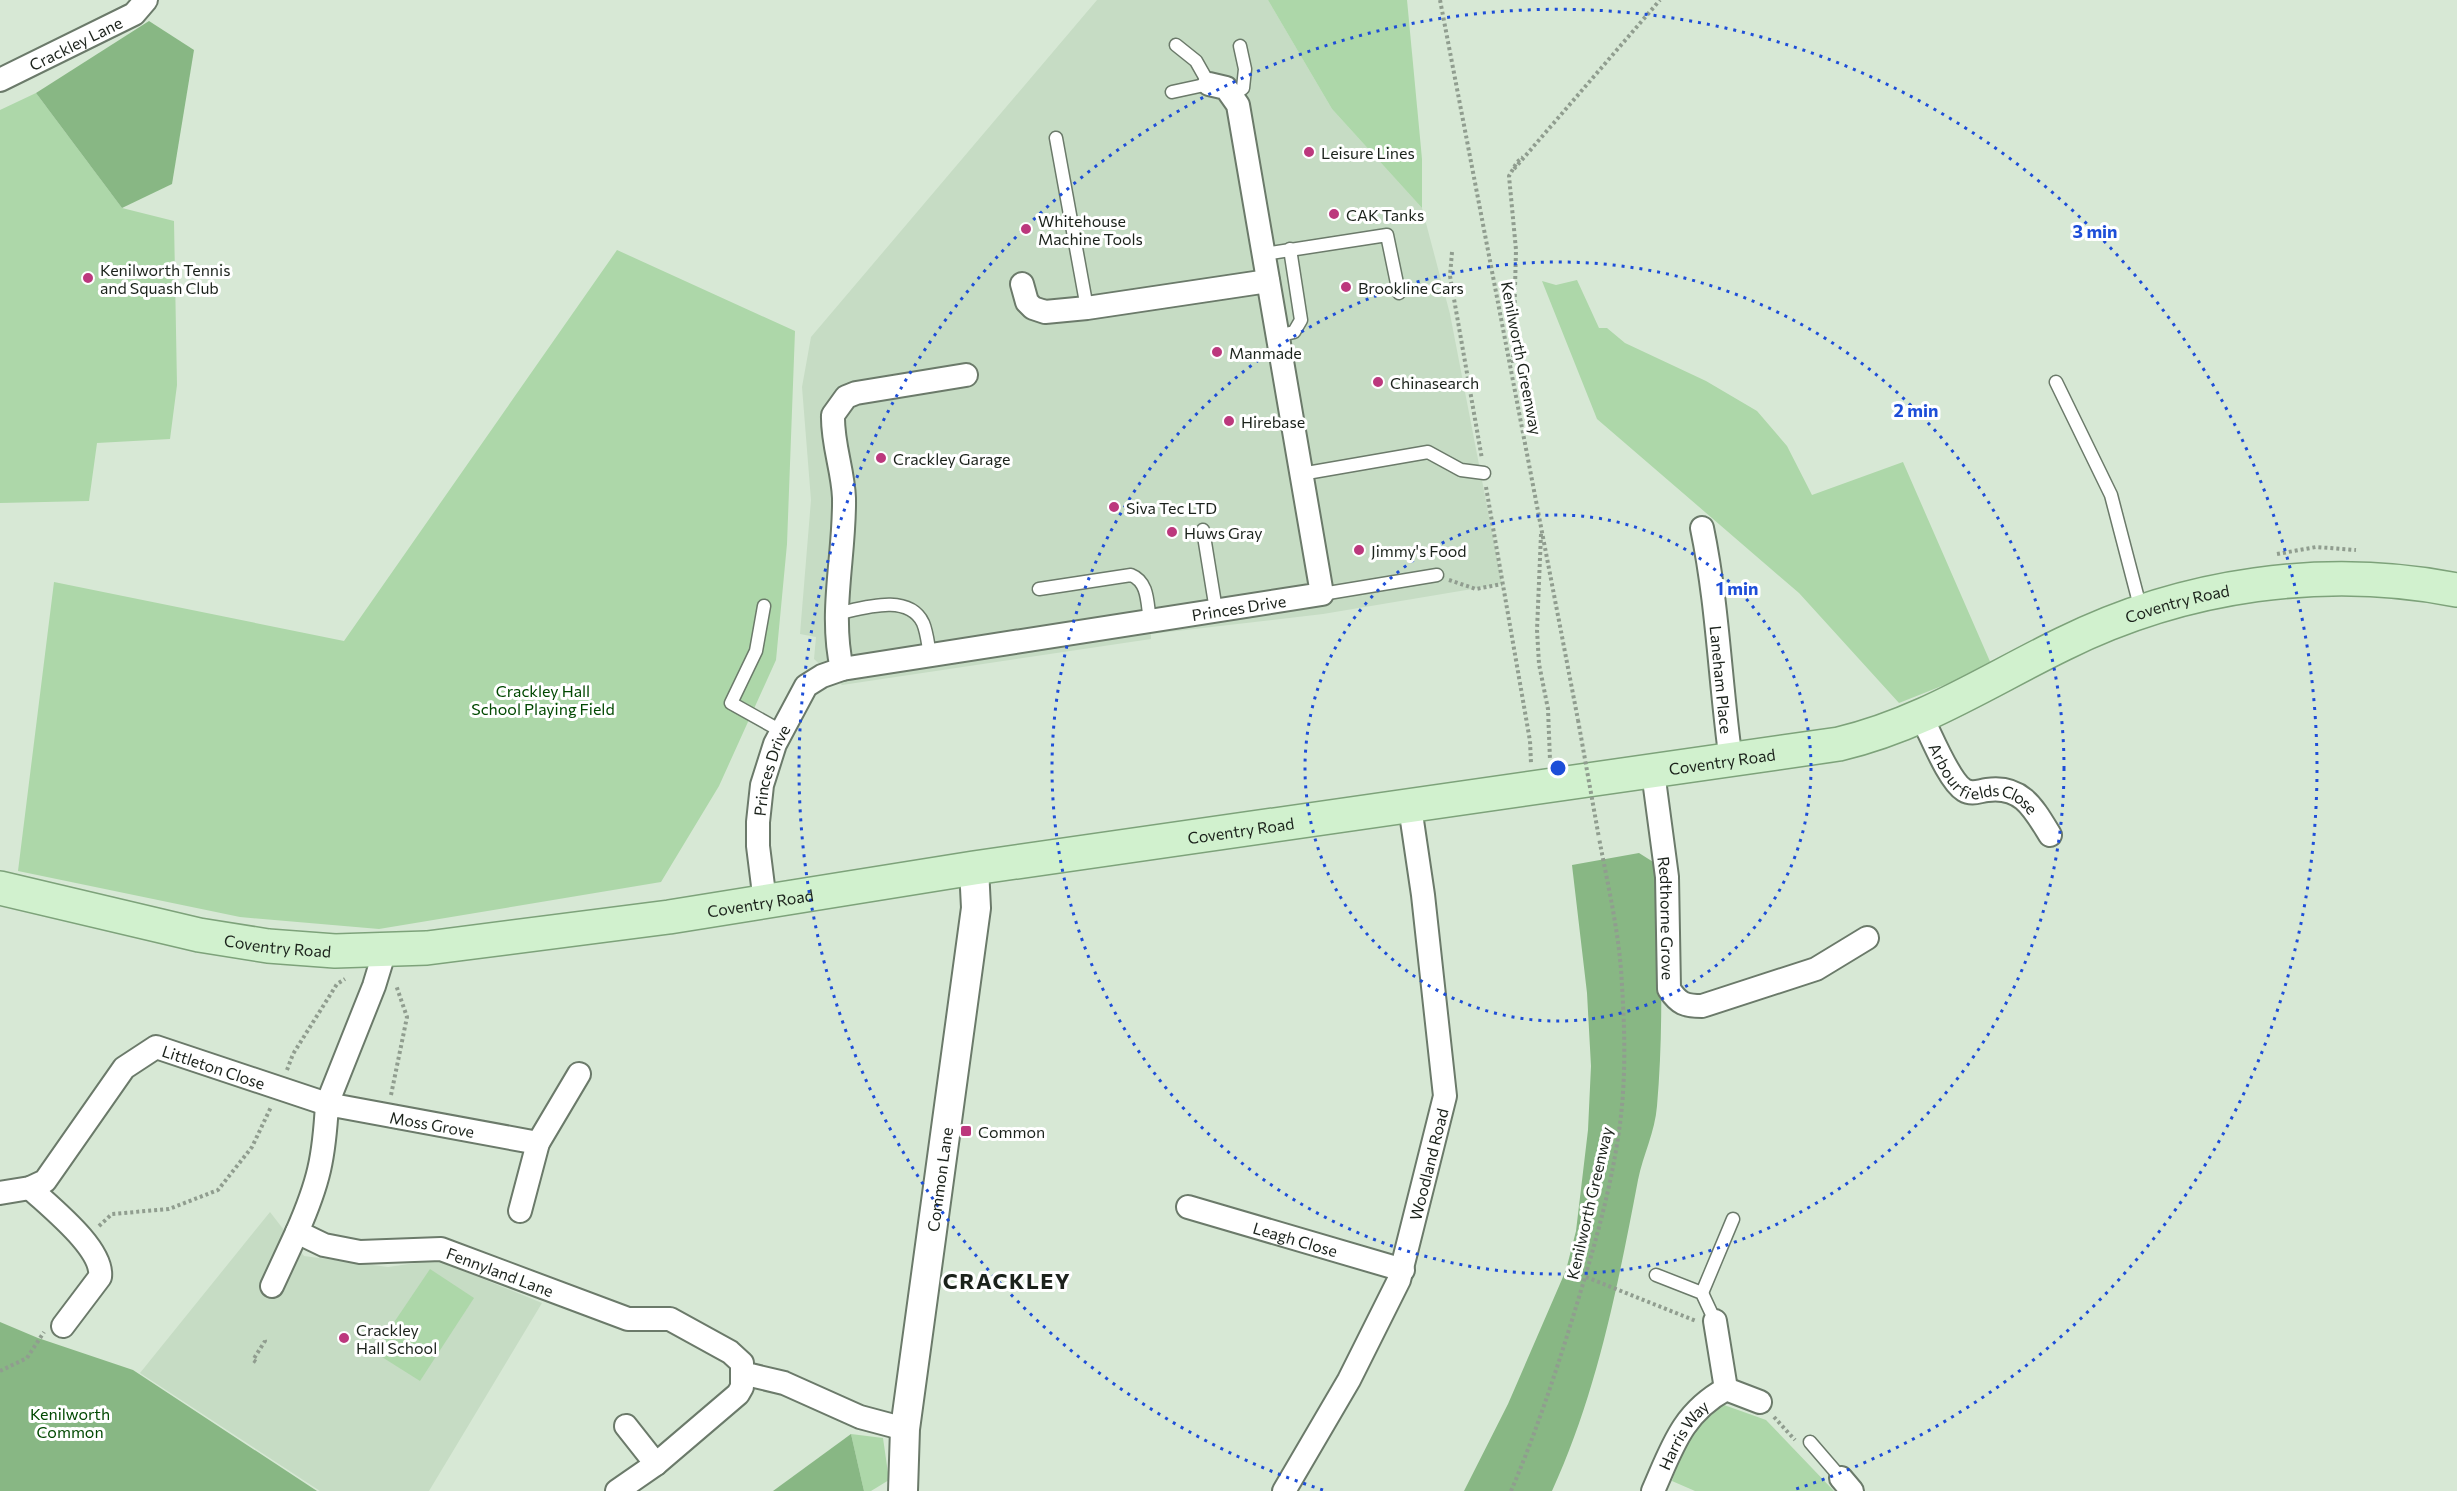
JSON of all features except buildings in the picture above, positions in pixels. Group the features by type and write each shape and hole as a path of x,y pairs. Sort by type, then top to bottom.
{"main road":[{"name":"Coventry Road","path":"0,888 222,938 314,949 385,950 480,943 765,902 974,868 1545,788 1839,744 1871,736 1922,717 2064,643 2142,611 2209,593 2312,579 2383,579 2457,590"}],"street":[{"name":"Crackley Lane","path":"0,80 134,14 146,0"},
{"path":"1209,84 1226,88 1238,105 1322,594"},
{"path":"1022,284 1027,302 1040,312 1087,308 1268,281"},
{"path":"842,669 837,647 836,614 844,495 833,415 846,397 869,389 966,375"},
{"name":"Laneham Place","path":"1702,528 1717,620 1723,701 1731,761"},
{"name":"Princes Drive","path":"765,902 758,846 762,785 781,731 806,686 822,676 842,669 1322,594"},
{"name":"Arbourfields Close","path":"1922,717 1956,783 1968,792 2003,790 2022,795 2029,801 2050,835"},
{"name":"Redthorne Grove","path":"1653,772 1667,877 1669,989 1677,1000 1686,1006 1702,1006 1759,988 1816,969 1867,938"},
{"name":"Woodland Road","path":"1284,1491 1349,1380 1403,1270 1445,1096 1423,895 1410,807"},
{"name":"Common Lane","path":"903,1491 905,1429 976,908 974,868"},
{"path":"272,1286 314,1194 324,1158 327,1104 374,986 385,950"},
{"name":"Littleton Close","path":"0,1193 30,1188 45,1181 124,1068 156,1047 327,1104"},
{"path":"520,1212 537,1143 579,1074"},
{"name":"Moss Grove","path":"327,1104 537,1143"},
{"path":"30,1188 94,1251 101,1267 100,1277 56,1325"},
{"name":"Leagh Close","path":"1188,1208 1403,1270"},
{"name":"Fennyland Lane","path":"297,1232 324,1245 360,1251 441,1249 628,1319 670,1319 730,1352 742,1363 742,1373"},
{"name":"Harris Way","path":"1715,1321 1726,1389"},
{"path":"617,1491 656,1464 738,1394 742,1387 742,1373 784,1383 860,1417 905,1429"},
{"name":"Harris Way","path":"1726,1389 1760,1402"},
{"name":"Harris Way","path":"1653,1491 1678,1433 1694,1411 1726,1389"},
{"path":"626,1426 656,1464"}],"lane":[{"path":"1172,92 1209,84 1196,61 1176,45"},
{"path":"1233,95 1243,88 1245,79 1240,46"},
{"path":"1056,138 1087,308"},
{"path":"1264,254 1387,235 1399,293"},
{"path":"1277,336 1294,332 1301,320 1290,249"},
{"path":"2056,382 2111,495 2142,611"},
{"path":"1301,474 1428,452 1461,470 1484,473"},
{"path":"1203,530 1216,610"},
{"path":"1040,589 1131,575 1139,578 1144,586 1150,621"},
{"path":"1322,594 1437,575"},
{"path":"836,614 894,604 907,608 923,622 930,655"},
{"path":"764,606 756,651 731,703 781,731"},
{"path":"1702,1293 1733,1219"},
{"path":"1656,1275 1702,1293 1715,1321"},
{"path":"1810,1442 1846,1485"}],"path":[{"name":"Kenilworth Greenway","path":"1440,0 1513,370 1578,720 1614,919 1622,984 1623,1059 1619,1131 1596,1240 1533,1441 1511,1491"},
{"path":"1513,370 1516,250 1509,176 1660,0"},
{"path":"1452,252 1450,276 1502,584 1530,741 1545,788"},
{"path":"1542,527 1537,630 1539,664 1548,709 1549,753 1545,788"},
{"path":"1437,575 1476,589 1502,584"},
{"path":"385,950 406,1017 386,1116"},
{"path":"83,1240 112,1214 169,1209 218,1190 252,1147 280,1089 293,1054 338,984 347,977"},
{"path":"1586,1277 1700,1322 1715,1321"},
{"path":"0,1371 27,1358 56,1325"},
{"path":"255,1362 253,1360 266,1341 264,1338"}],"shaded area":[{"path":"1097,0 1268,0 1332,109 1422,208 1450,314 1502,584 1323,614 1151,634 1151,639 842,685 814,659 816,637 800,634 811,500 802,387 811,337"},
{"name":"Crackley Hall School","path":"270,1212 304,1256 388,1267 437,1260 542,1303 429,1491 320,1491 140,1373"}],"green space":[{"path":"1268,0 1407,0 1422,159 1422,208 1332,109"},
{"path":"149,21 194,50 172,184 122,208 36,93"},
{"name":"Kenilworth Tennis and Squash Club","path":"36,93 122,208 174,221 177,385 170,439 97,443 89,501 0,503 0,110"},
{"name":"Crackley Hall School Playing Field","path":"617,250 795,331 787,544 776,660 719,786 661,882 379,929 240,917 18,871 54,582 344,641"},
{"path":"1577,280 1599,328 1607,328 1625,343 1706,381 1757,411 1787,446 1812,495 1903,462 1992,666 1899,703 1799,593 1597,419 1542,281 1556,285"},
{"path":"1639,853 1658,865 1661,1015 1657,1106 1654,1125 1638,1180 1614,1299 1594,1377 1568,1454 1552,1491 1464,1491 1508,1404 1566,1270 1576,1231 1588,1130 1591,1066 1587,993 1572,865"},
{"path":"430,1269 474,1298 420,1381 374,1352"},
{"name":"Kenilworth Common","path":"0,1322 38,1338 133,1370 317,1491 0,1491"},
{"path":"1724,1405 1766,1420 1834,1491 1695,1491 1672,1481 1689,1436 1703,1418"},
{"path":"851,1434 883,1438 889,1480 871,1491 864,1491"},
{"path":"851,1434 864,1491 773,1491"}],"place":[{"name":"Leisure Lines","path":"1309,152"},
{"name":"CAK Tanks","path":"1334,214"},
{"name":"Whitehouse Machine Tools","path":"1026,229"},
{"name":"Kenilworth Tennis and Squash Club","path":"88,278"},
{"name":"Brookline Cars","path":"1346,287"},
{"name":"Manmade","path":"1217,352"},
{"name":"Chinasearch","path":"1378,382"},
{"name":"Hirebase","path":"1229,421"},
{"name":"Crackley Garage","path":"881,458"},
{"name":"Siva Tec LTD","path":"1114,507"},
{"name":"Huws Gray","path":"1172,532"},
{"name":"Jimmy's Food","path":"1359,550"},
{"name":"Common","path":"966,1131"},
{"name":"Crackley Hall School","path":"344,1338"}],"district":[{"name":"CRACKLEY","path":"1007,1280"}]}
